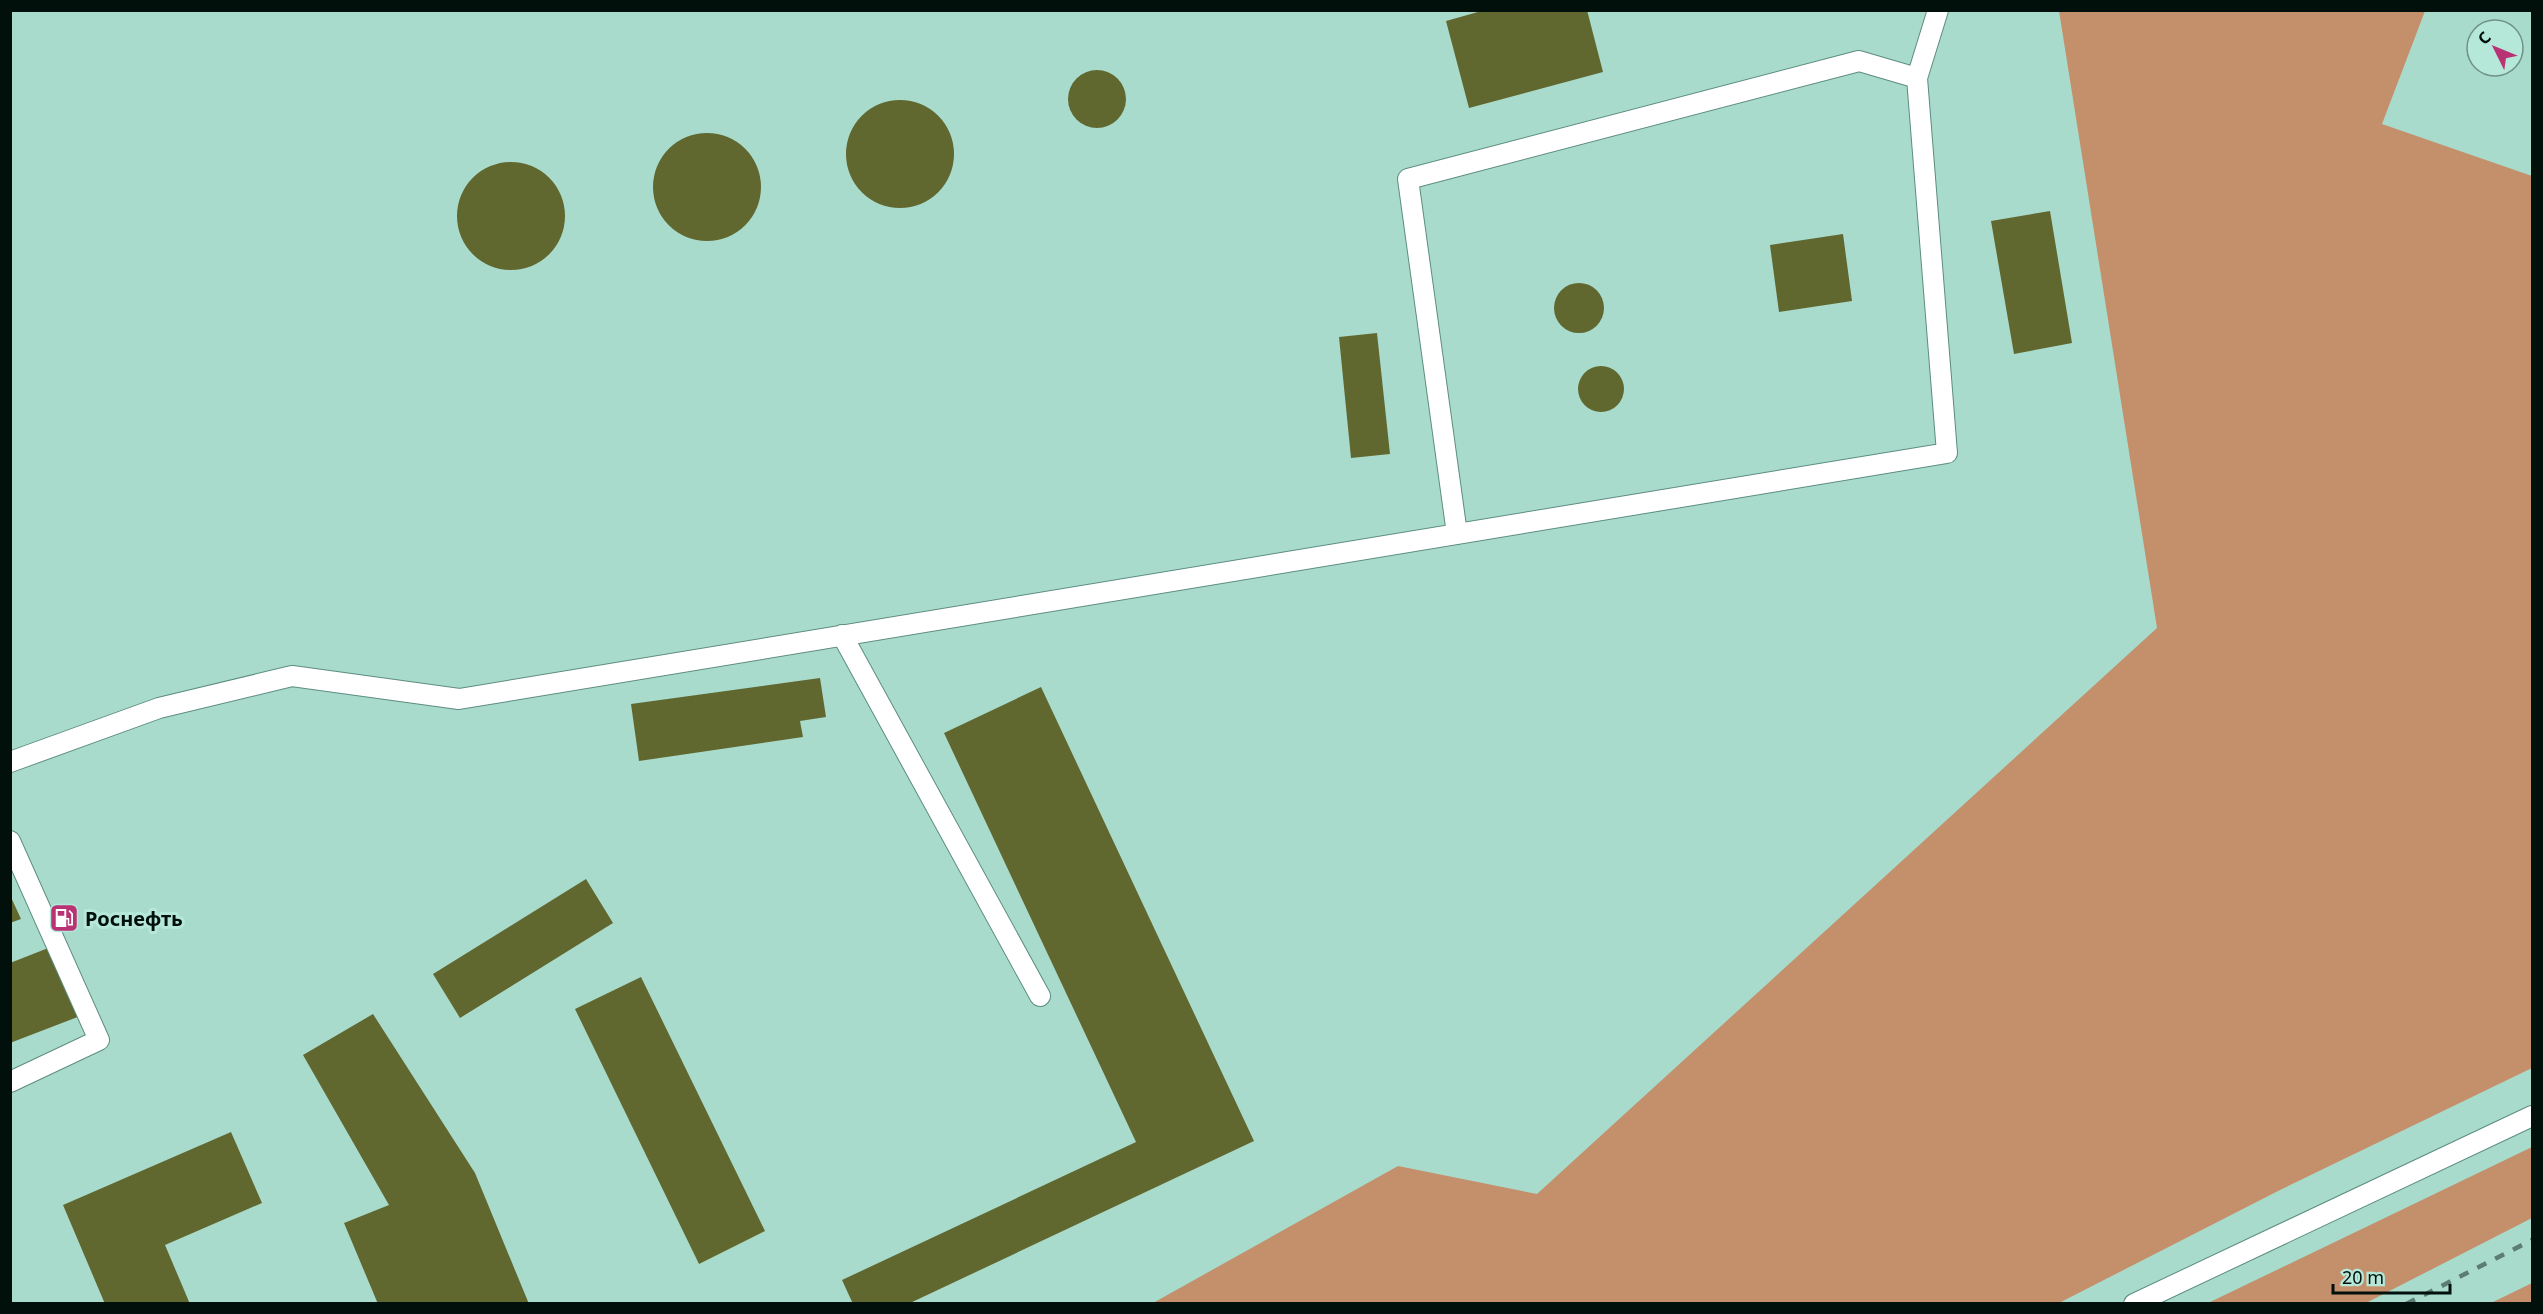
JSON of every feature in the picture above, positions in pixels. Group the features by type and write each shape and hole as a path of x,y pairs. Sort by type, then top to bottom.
{"lane":[{"path":"10,762 159,708 292,676 459,699 1947,453 1917,78 1938,10"},
{"path":"1457,534 1408,179 1859,61 1917,78"},
{"path":"842,635 1040,996"},
{"path":"10,841 99,1040 10,1083"},
{"path":"2134,1304 2532,1116"}],"shaded area":[{"path":"2059,11 2425,11 2382,124 2532,176 2532,1068 2280,1190 2059,1303 1153,1303 1398,1166 1537,1194 2157,628"},
{"path":"2532,1147 2532,1218 2366,1303 2208,1303"},
{"path":"2532,1283 2532,1303 2491,1303"}],"building":[{"path":"1485,10 1587,10 1603,72 1469,108 1446,21"},
{"path":"1097,70 1108,72 1121,83 1126,99 1124,110 1113,123 1097,128 1086,126 1073,115 1068,99 1070,88 1081,75"},
{"path":"900,100 910,101 930,109 938,116 945,124 953,144 953,164 945,184 938,192 930,199 910,207 900,208 890,207 870,199 862,192 855,184 847,164 846,154 847,144 855,124 862,116 870,109 890,101"},
{"path":"707,133 727,138 745,149 756,167 761,187 756,207 745,225 727,236 707,241 687,236 669,225 658,207 653,187 658,167 669,149 687,138"},
{"path":"511,162 521,163 541,171 549,178 556,186 564,206 564,226 556,246 549,254 541,261 521,269 511,270 501,269 481,261 473,254 466,246 458,226 457,216 458,206 466,186 473,178 481,171 501,163"},
{"path":"2050,211 2072,343 2014,354 1991,221"},
{"path":"1843,234 1852,301 1779,312 1770,245"},
{"path":"1579,283 1588,285 1599,294 1604,308 1602,317 1593,328 1579,333 1570,331 1559,322 1554,308 1556,299 1565,288"},
{"path":"1377,333 1390,454 1351,458 1339,337"},
{"path":"1601,366 1617,373 1624,389 1617,405 1601,412 1585,405 1578,389 1585,373"},
{"path":"820,678 826,717 800,721 803,737 639,761 631,704"},
{"path":"1041,687 1254,1141 908,1304 853,1304 842,1280 1136,1142 944,733"},
{"path":"586,879 613,923 460,1018 433,974"},
{"path":"10,895 21,919 10,923"},
{"path":"61,943 88,1013 10,1043 10,963"},
{"path":"641,977 765,1231 699,1264 575,1009"},
{"path":"373,1014 475,1173 529,1304 378,1304 344,1223 389,1205 303,1055"},
{"path":"231,1132 262,1203 165,1245 190,1304 105,1304 63,1205"}],"railway":[{"path":"2406,1304 2532,1240"}],"place":[{"name":"Роснефть","path":"64,918"}]}
